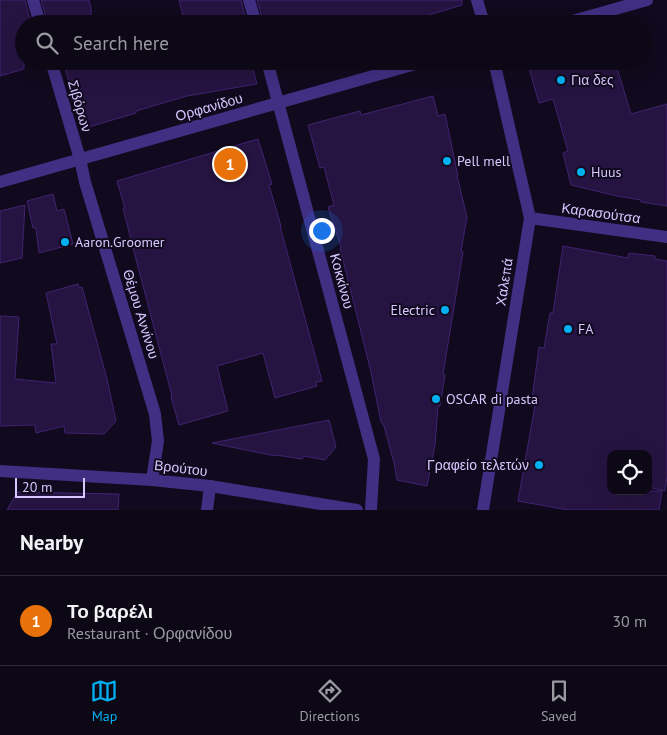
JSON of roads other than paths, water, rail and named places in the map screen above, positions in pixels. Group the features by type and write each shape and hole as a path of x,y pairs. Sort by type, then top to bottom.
{"street":[{"path":"33,0 37,15"},
{"path":"249,0 253,15"},
{"path":"477,0 481,15"},
{"path":"594,15 647,0"},
{"name":"Σιβόρων","path":"54,70 80,159"},
{"name":"Κοκκίνου","path":"270,70 374,459 371,510"},
{"name":"Ορφανίδου","path":"0,182 394,70"},
{"name":"Χαλεπά","path":"483,510 530,218 496,70"},
{"name":"Θέμου Αννίνου","path":"80,159 85,182 155,414 158,441 152,480"},
{"name":"Καρασούτσα","path":"530,218 667,237"},
{"name":"Βρούτου","path":"0,471 152,480 210,486 357,510"},
{"path":"207,510 210,486"}],"place":[{"name":"Για δες","path":"561,80"},
{"name":"Pell mell","path":"447,161"},
{"name":"Το βαρέλι","path":"230,164"},
{"name":"Huus","path":"581,172"},
{"name":"Aaron.Groomer","path":"65,242"},
{"name":"Electric","path":"445,310"},
{"name":"FA","path":"568,329"},
{"name":"OSCAR di pasta","path":"436,399"},
{"name":"Γραφείο τελετών","path":"539,465"}]}
